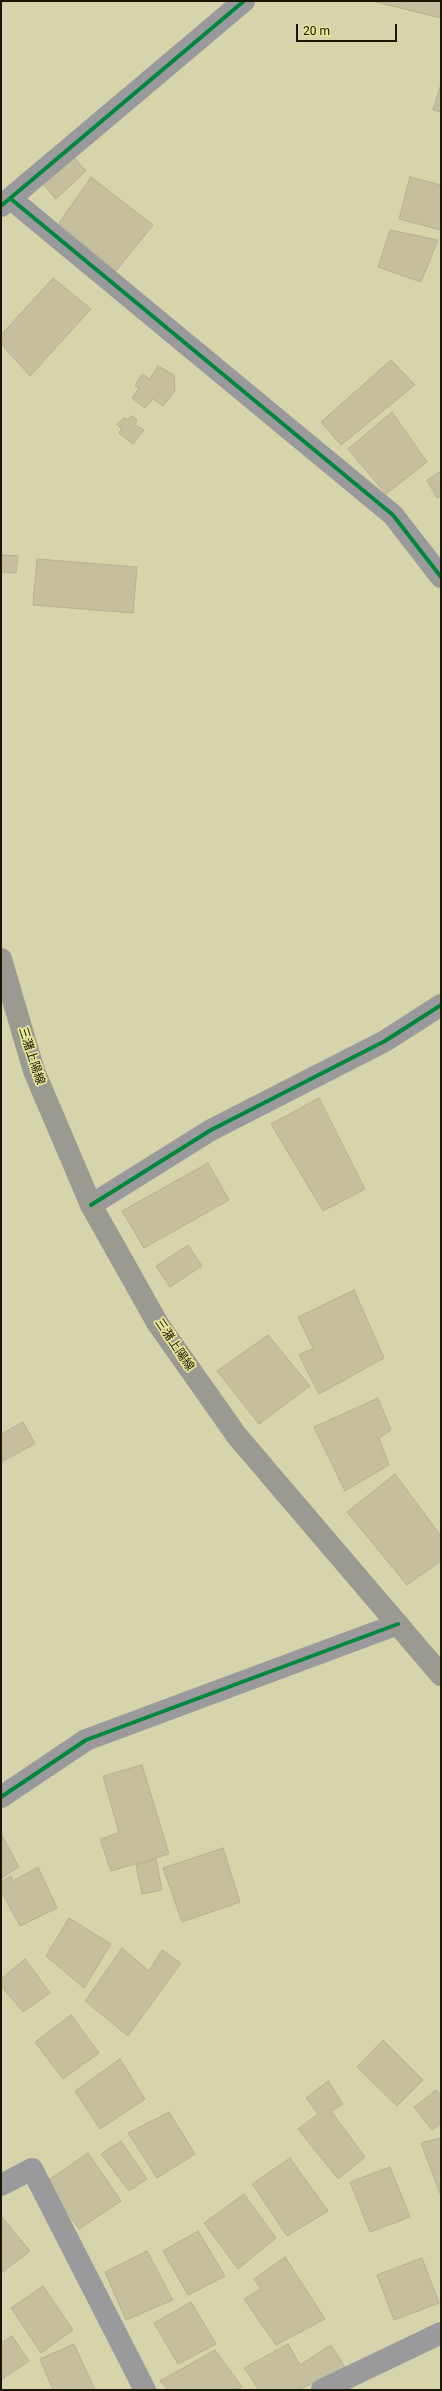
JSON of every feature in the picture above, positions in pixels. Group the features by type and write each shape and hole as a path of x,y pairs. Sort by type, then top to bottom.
{"main road":[{"name":"三潴上陽線","path":"1,959 34,1072 90,1205 158,1324 237,1436 441,1675"}],"street":[{"path":"244,1 6,202 393,515 441,577"},
{"path":"90,1205 211,1130 385,1041 441,1005"},
{"path":"1,1797 86,1740 398,1624"},
{"path":"1,2185 32,2169 145,2390"},
{"path":"322,2390 441,2333"}],"building":[{"path":"372,1 441,1 441,18"},
{"path":"441,84 441,112 433,110"},
{"path":"70,153 86,171 56,199 40,181"},
{"path":"91,177 153,225 116,271 59,223"},
{"path":"410,177 441,185 441,230 399,219"},
{"path":"390,230 438,240 421,282 378,267"},
{"path":"53,278 91,309 30,376 1,344 1,335"},
{"path":"391,360 415,385 341,445 321,422"},
{"path":"158,366 174,375 175,391 163,406 153,399 145,408 132,398 139,388 135,386 142,374 150,379"},
{"path":"392,412 427,462 386,494 348,449"},
{"path":"132,416 137,420 135,425 144,430 133,444 119,433 121,429 117,424 125,417 127,420"},
{"path":"441,471 441,496 437,498 427,480"},
{"path":"1,555 18,556 16,573 1,572"},
{"path":"37,559 137,567 133,613 33,605"},
{"path":"319,1098 365,1189 323,1211 271,1124"},
{"path":"208,1163 229,1200 144,1248 122,1211"},
{"path":"188,1245 202,1266 170,1287 156,1266"},
{"path":"354,1290 384,1358 319,1394 299,1355 313,1348 298,1317"},
{"path":"268,1335 310,1386 259,1424 217,1371"},
{"path":"378,1398 391,1430 379,1438 389,1465 345,1491 314,1427"},
{"path":"23,1422 35,1444 1,1462 1,1434"},
{"path":"395,1474 441,1536 441,1561 407,1585 347,1512"},
{"path":"142,1765 169,1854 111,1871 100,1839 119,1833 103,1776"},
{"path":"1,1834 19,1867 1,1878"},
{"path":"223,1848 240,1902 182,1922 163,1868"},
{"path":"156,1859 162,1890 142,1894 136,1865"},
{"path":"38,1867 57,1908 20,1926 1,1891 1,1882 11,1876 13,1881"},
{"path":"69,1918 111,1944 84,1988 46,1956"},
{"path":"122,1948 149,1971 162,1950 181,1963 128,2036 85,2001"},
{"path":"25,1959 50,1993 23,2012 1,1986 1,1979"},
{"path":"71,2015 99,2053 63,2079 35,2042"},
{"path":"383,2040 423,2080 397,2106 357,2067"},
{"path":"120,2059 145,2099 100,2129 75,2091"},
{"path":"328,2081 343,2104 331,2111 365,2157 338,2179 298,2129 318,2114 306,2098"},
{"path":"436,2090 441,2096 441,2123 432,2130 414,2107"},
{"path":"169,2112 195,2154 157,2178 128,2133"},
{"path":"441,2138 441,2196 421,2143"},
{"path":"121,2141 147,2179 129,2191 101,2154"},
{"path":"88,2153 121,2201 79,2229 46,2182"},
{"path":"290,2158 328,2211 287,2236 252,2184"},
{"path":"390,2167 410,2217 370,2232 350,2182"},
{"path":"244,2194 276,2238 238,2269 204,2223"},
{"path":"1,2216 30,2251 1,2273"},
{"path":"198,2231 225,2276 188,2295 163,2251"},
{"path":"147,2251 173,2300 126,2320 105,2272"},
{"path":"285,2257 325,2319 276,2345 244,2299 261,2289 254,2279"},
{"path":"422,2258 439,2303 394,2320 377,2275"},
{"path":"43,2286 73,2330 41,2353 11,2308"},
{"path":"191,2302 216,2344 178,2364 154,2323"},
{"path":"12,2336 29,2361 1,2380 1,2343"},
{"path":"74,2344 95,2390 53,2390 40,2359"},
{"path":"288,2344 300,2365 331,2345 346,2369 297,2390 259,2390 244,2368"},
{"path":"215,2350 242,2387 237,2390 168,2390 160,2381"}],"cycle path":[{"path":"1,206 244,1"},
{"path":"11,199 393,515 441,577"},
{"path":"91,1205 211,1130 385,1041 441,1005"},
{"path":"1,1797 86,1740 398,1624"}]}
